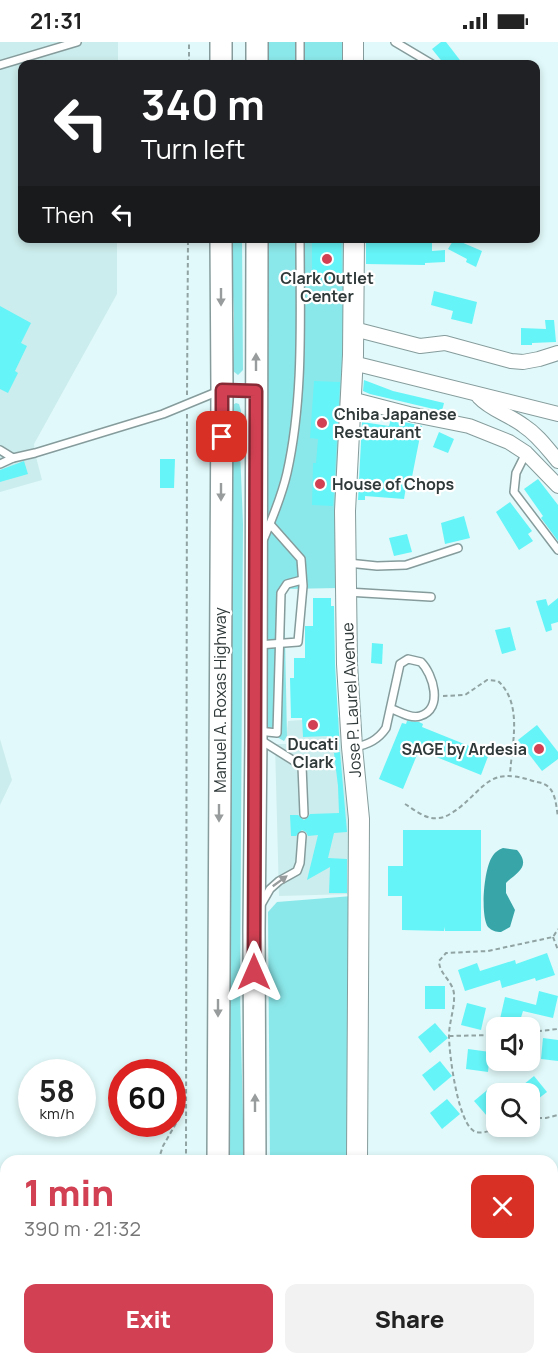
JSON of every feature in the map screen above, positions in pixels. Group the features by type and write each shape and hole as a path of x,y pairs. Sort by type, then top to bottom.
{"main road":[{"path":"221,42 221,60"},
{"path":"257,42 257,60"},
{"name":"Manuel A. Roxas Highway","path":"218,1155 221,243"},
{"path":"255,1155 257,243"},
{"path":"222,390 256,391"}],"street":[{"path":"353,42 353,60"},
{"name":"Jose P. Laurel Avenue","path":"354,243 353,359 345,499 352,747 359,819 357,1155"},
{"path":"354,329 420,346 445,343 511,361 540,359 558,353"},
{"path":"353,359 493,394 514,405 533,407 558,414"},
{"path":"478,390 485,403 534,433 558,461"},
{"path":"351,399 469,426 509,442 526,453 558,486"}],"lane":[{"path":"0,65 77,42"},
{"path":"300,42 300,60"},
{"path":"395,42 425,60"},
{"path":"256,560 284,482 294,435 298,387 300,243"},
{"path":"0,464 13,458 144,420 222,390"},
{"path":"0,450 13,458"},
{"path":"526,453 516,473 514,492 558,549"},
{"path":"255,645 298,642 301,559 270,524"},
{"path":"346,563 377,566 406,565 458,548"},
{"path":"256,734 277,733 281,593 287,584 302,580"},
{"path":"346,592 431,597"},
{"path":"352,747 363,746 377,739 386,728 392,709 400,664 408,659 414,659 425,667 434,694 430,709 419,717 409,716 392,709"},
{"path":"256,734 302,766 304,814"},
{"path":"254,929 263,898 279,881 297,871 300,863 302,836"}],"path":[{"path":"189,42 189,60"},
{"path":"186,1107 188,243"},
{"path":"434,694 449,697 465,695 487,680 498,681 503,686 509,694 514,718 510,774"},
{"path":"405,804 425,816 438,819 452,813 482,785 510,774 544,783 549,787 555,800 558,817"},
{"path":"486,1131 476,1132 467,1125 460,1103 451,1060 449,1036 454,993 439,966 442,956 453,952 488,951 553,937 558,929"},
{"path":"553,937 558,950"},
{"path":"540,1031 558,1029"},
{"path":"449,1036 486,1035"},
{"path":"540,1118 558,1115"},
{"path":"160,1155 168,1137"},
{"path":"186,1137 186,1155"}],"shaded area":[{"path":"0,42 118,42 118,60 18,60 18,243 117,243 117,294 34,444 42,480 0,492"},
{"path":"268,42 344,42 344,60 268,60"},
{"path":"230,243 242,243 243,370 238,375 233,371 234,314"},
{"path":"267,243 345,243 346,377 339,588 284,589 287,736 284,741 275,736 266,726"},
{"path":"239,404 241,411 243,524 240,994 244,1155 228,1155 227,1146 231,406"},
{"path":"343,717 352,801 352,894 279,896 275,744 286,744 288,721"},
{"path":"0,739 12,780 0,805"},
{"path":"503,848 517,850 523,865 518,873 506,883 506,893 515,910 510,927 499,932 488,927 484,913 484,892 489,863 494,854"},
{"path":"352,896 351,1155 270,1155 268,912 277,902"}],"building":[{"path":"441,42 446,42 460,60 441,60 432,49"},
{"name":"Clark Outlet Center","path":"312,243 341,243 342,280 312,280"},
{"path":"366,243 432,243 432,251 445,250 445,262 425,263 425,265 366,264"},
{"path":"452,243 463,243 482,251 476,267 466,262 467,259 448,249"},
{"path":"434,291 477,302 472,324 451,319 453,311 431,305"},
{"path":"0,306 31,323 21,343 27,346 8,393 0,389"},
{"path":"545,320 554,320 556,342 521,345 521,328 546,329"},
{"path":"364,380 393,391 444,403 442,411 370,394 363,391"},
{"path":"314,381 340,382 333,506 312,505 313,463 316,463 318,439 310,438"},
{"path":"391,419 422,426 411,482 407,481 404,499 365,496 365,500 358,500 362,422 389,426"},
{"path":"439,432 454,439 448,453 433,447"},
{"path":"160,459 175,459 174,488 160,488"},
{"path":"24,461 28,474 0,482 0,470"},
{"path":"538,479 558,505 558,541 524,489"},
{"path":"510,502 532,531 528,534 533,541 519,550 496,512"},
{"path":"464,516 470,538 445,544 441,523"},
{"path":"407,534 412,552 394,556 389,538"},
{"path":"313,598 331,598 331,606 334,606 340,751 329,751 328,736 303,737 302,718 291,718 290,678 294,678 294,658 305,658 305,626 313,626"},
{"path":"558,598 558,622 551,624 552,630 546,632 536,601 546,599 548,606"},
{"path":"510,627 516,650 502,654 495,630"},
{"path":"372,643 383,644 382,664 371,663"},
{"path":"407,721 419,722 423,724 422,727 489,754 481,775 419,750 403,789 379,779 402,723 406,724"},
{"path":"537,725 558,752 558,759 542,771 518,740"},
{"path":"340,752 347,832 334,833 328,858 347,859 347,893 329,893 330,867 307,880 318,835 308,836 302,830 296,836 291,836 290,815 298,815 304,820 310,814 339,813 334,753"},
{"path":"403,830 481,830 481,931 445,931 444,927 444,931 402,930 402,896 388,896 388,866 403,866"},
{"path":"547,953 555,975 536,981 535,978 502,988 500,980 465,991 458,970 477,963 480,971 515,960 516,964"},
{"path":"425,986 445,986 445,1009 425,1009"},
{"path":"539,991 558,996 553,1018 523,1011 521,1017 500,1017 505,997 536,1005"},
{"path":"467,1003 486,1008 481,1030 461,1025"},
{"path":"435,1023 448,1038 430,1053 418,1037"},
{"path":"543,1038 558,1040 558,1061 541,1059"},
{"path":"468,1049 486,1051 486,1071 488,1072 466,1069"},
{"path":"440,1061 452,1076 434,1091 422,1075"},
{"path":"534,1076 540,1083 525,1083"},
{"path":"540,1083 547,1092 540,1097"},
{"path":"486,1091 486,1115 474,1101"},
{"path":"447,1099 460,1114 442,1129 430,1113"}],"place":[{"name":"Clark Outlet Center","path":"327,259"},
{"name":"Chiba Japanese Restaurant","path":"322,423"},
{"name":"House of Chops","path":"320,484"},
{"name":"Ducati Clark","path":"313,725"},
{"name":"SAGE by Ardesia","path":"539,749"}],"route":[{"path":"222,437 222,390 256,391 254,972"}]}
